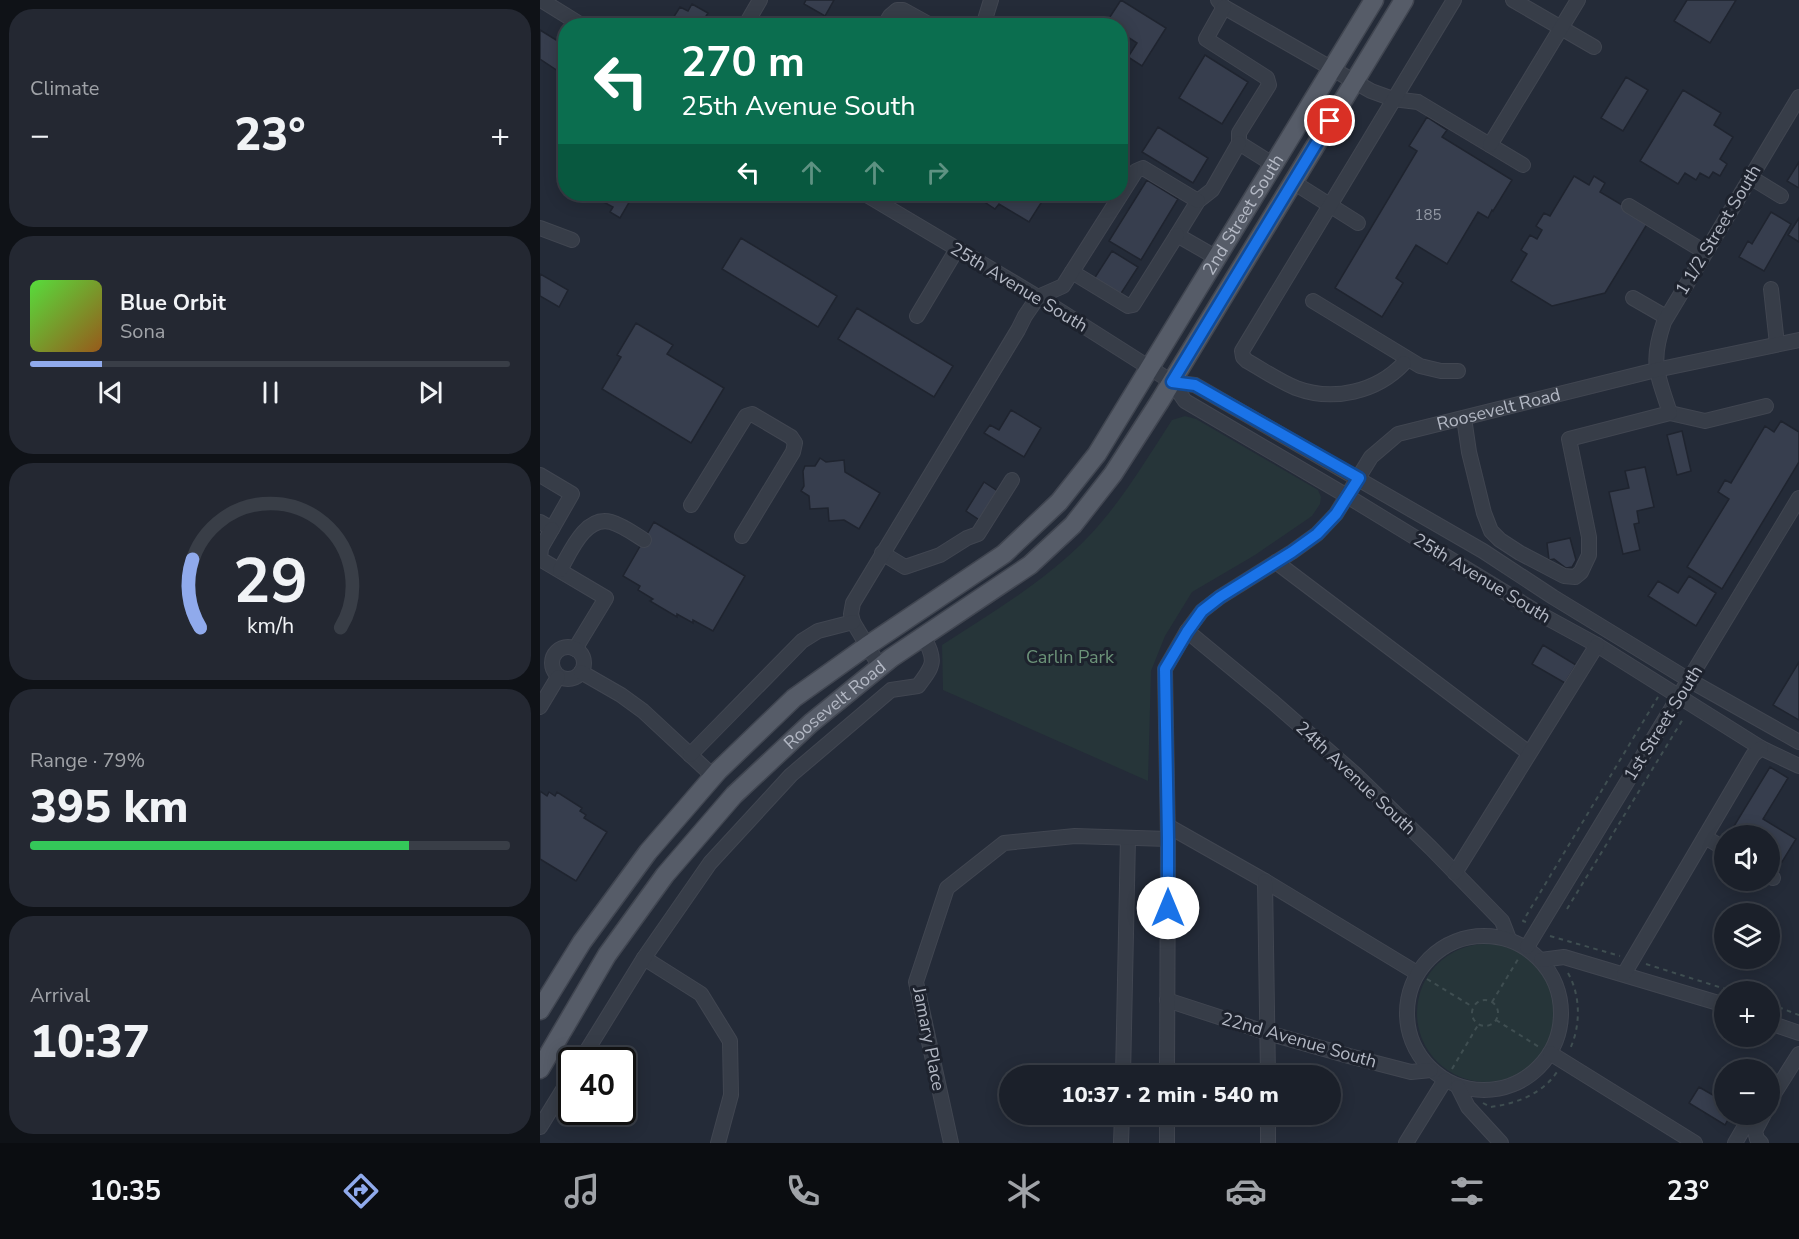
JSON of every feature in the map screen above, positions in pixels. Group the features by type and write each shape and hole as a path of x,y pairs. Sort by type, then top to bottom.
{"main road":[{"name":"2nd Street South","path":"1149,368 1374,0"},
{"name":"2nd Street South","path":"1172,382 1404,0"},
{"name":"Roosevelt Road","path":"540,1010 582,942 648,852 713,776 794,698 1004,554 1059,502 1096,454 1149,368"},
{"name":"Roosevelt Road","path":"540,1069 607,955 665,875 734,795 811,723 880,667 923,635 1030,565 1073,525 1113,474 1172,382"}],"street":[{"path":"541,0 570,18"},
{"path":"750,18 760,0"},
{"path":"985,18 991,0"},
{"path":"1404,363 1397,371 1374,385 1346,393 1327,394 1294,387 1246,361 1242,351 1454,0"},
{"path":"1514,0 1594,47"},
{"path":"1490,145 1578,0"},
{"path":"1072,272 1128,306 1133,305 1198,201 1212,190 1239,143 1239,133 1269,84 1267,78 1206,39 1221,3 1371,91 1393,99 1418,102 1523,165"},
{"path":"889,18 897,10 903,10 918,18"},
{"name":"1 1/2 Street South","path":"1656,370 1657,342 1666,317 1799,97"},
{"path":"1239,143 1274,165"},
{"path":"1128,184 1136,171 1143,168 1198,201"},
{"path":"1750,177 1781,196"},
{"path":"1293,182 1358,223"},
{"name":"25th Avenue South","path":"882,201 1172,382 1195,385 1359,478 1483,551 1553,597 1689,680 1799,742"},
{"path":"880,667 853,622 851,614 855,599 1025,316 1038,297 1063,286 1117,201"},
{"path":"1629,206 1705,252"},
{"path":"540,228 572,240"},
{"path":"1177,235 1217,258"},
{"path":"917,316 957,249"},
{"path":"1771,289 1777,344"},
{"path":"1633,298 1666,317"},
{"path":"1313,301 1420,366 1441,371 1458,371"},
{"name":"Roosevelt Road","path":"1167,1065 1168,833 1165,669 1202,611 1317,534 1336,514 1371,457 1398,435 1656,370 1799,339"},
{"path":"1656,370 1670,413"},
{"name":"25th Avenue South","path":"1172,382 1185,401 1347,496 1542,615 1597,645 1761,748 1799,766"},
{"path":"1464,418 1469,452 1484,513 1491,531 1520,553 1564,576 1575,578 1581,572 1589,555 1589,537 1569,440 1670,413 1705,421 1766,406"},
{"path":"691,505 746,416 752,414 762,420 793,439 795,447 762,506 742,536"},
{"path":"540,475 572,494 546,525 540,559 606,598 575,649"},
{"path":"882,554 905,567 912,566 940,555 978,534 1012,480"},
{"name":"1st Street South","path":"1527,947 1799,498"},
{"path":"560,570 581,536 592,525 599,522 618,524 644,540"},
{"path":"1483,551 1491,531"},
{"path":"1276,562 1529,753"},
{"path":"1542,615 1564,576"},
{"path":"690,755 802,641 818,632 853,622"},
{"name":"24th Avenue South","path":"1187,632 1274,702 1355,774 1502,921 1509,939"},
{"path":"589,1047 644,958 710,863 791,775 891,690 918,686 932,669 932,653 923,635"},
{"path":"1455,873 1597,645"},
{"path":"566,647 575,649 584,659 581,672 571,680 558,677 552,669 554,655 566,647"},
{"path":"581,672 633,702 713,776"},
{"path":"540,707 558,677"},
{"path":"1624,974 1753,755 1761,748"},
{"name":"Jamary Place","path":"951,1143 916,982 947,888 1004,843 1075,836 1128,838 1168,833 1265,881 1417,973"},
{"path":"1705,837 1714,842"},
{"path":"1123,1065 1128,838"},
{"path":"1265,881 1268,1065"},
{"path":"1483,934 1509,939 1527,947 1541,960 1555,981 1561,1005 1559,1030 1550,1053 1533,1073 1510,1086 1484,1090 1458,1086 1431,1071 1415,1050 1407,1024 1407,998 1417,973 1434,952 1457,939 1483,934"},
{"path":"1541,960 1564,957 1714,1002"},
{"path":"644,958 701,994 730,1041 731,1095 718,1143"},
{"name":"22nd Avenue South","path":"1167,1000 1268,1033 1411,1072 1431,1071"},
{"path":"1780,1027 1799,1034"},
{"path":"1550,1053 1695,1143"},
{"path":"1780,1086 1797,1062"},
{"path":"1407,1143 1445,1080"},
{"path":"1458,1086 1468,1107 1501,1143"},
{"path":"540,1126 558,1097"},
{"path":"1121,1143 1122,1125"},
{"path":"1167,1125 1167,1143"},
{"path":"1268,1125 1268,1143"},
{"path":"1735,1143 1746,1125"},
{"path":"1758,1125 1755,1131 1761,1143"}],"path":[{"path":"1491,1002 1527,947"},
{"path":"1417,973 1473,1007"},
{"path":"1483,1000 1491,1002 1497,1009 1496,1020 1490,1026 1478,1024 1473,1019 1473,1007 1483,1000"},
{"path":"1780,1008 1799,1015"},
{"path":"1496,1020 1550,1053"},
{"path":"1445,1080 1478,1024"}],"green space":[{"name":"Carlin Park","path":"1185,416 1196,419 1318,490 1321,497 1320,504 1312,516 1255,555 1192,592 1165,636 1151,671 1148,781 943,690 942,645 1019,595 1073,552 1112,509 1172,420"},
{"path":"1486,944 1512,950 1524,956 1534,965 1543,975 1549,987 1555,1013 1549,1039 1543,1051 1534,1061 1524,1070 1512,1076 1486,1082 1460,1076 1448,1070 1438,1061 1429,1051 1423,1039 1417,1013 1423,987 1429,975 1438,965 1448,956 1460,950"}],"building":[{"path":"806,0 834,0 825,16 804,4"},
{"path":"1121,0 1166,28 1142,66 1128,57 1137,43 1128,37 1128,18 1109,18"},
{"path":"1687,0 1736,0 1710,43 1674,21"},
{"path":"692,4 708,13 705,18 673,18 680,7 688,11"},
{"path":"540,30 558,41 558,71 540,59"},
{"path":"1205,55 1248,82 1222,124 1179,98"},
{"path":"1626,77 1648,90 1623,131 1601,118"},
{"path":"1683,90 1721,113 1714,125 1733,137 1720,159 1727,164 1720,176 1713,172 1709,178 1700,173 1696,180 1685,173 1678,184 1640,161"},
{"path":"1427,117 1447,130 1442,137 1512,180 1488,218 1478,212 1447,264 1416,245 1396,278 1403,283 1382,317 1335,288 1417,151 1409,146"},
{"path":"1158,127 1208,158 1193,183 1142,152"},
{"path":"1799,162 1799,188 1787,181"},
{"path":"1574,176 1589,185 1594,176 1605,183 1600,192 1649,221 1605,293 1552,306 1511,281 1527,254 1521,250 1530,235 1537,239 1542,230 1536,226 1544,213 1550,216"},
{"path":"1147,180 1178,199 1141,260 1109,241"},
{"path":"602,201 630,201 620,218 610,212 613,207"},
{"path":"983,201 1038,201 1041,203 1029,222 999,204 995,209"},
{"path":"1771,212 1791,224 1764,271 1739,257 1748,241 1752,244"},
{"path":"1799,218 1799,242 1788,235"},
{"path":"741,238 837,296 818,327 722,269"},
{"path":"1112,251 1138,267 1120,295 1094,279"},
{"path":"540,274 568,290 559,307 540,296"},
{"path":"857,308 953,366 934,397 838,339"},
{"path":"636,323 673,345 667,354 724,388 691,443 602,389 621,357 617,355"},
{"path":"1011,410 1041,428 1024,457 984,433 990,425 999,430"},
{"path":"1781,421 1799,432 1799,462 1722,589 1687,567 1729,499 1718,492 1725,480 1731,483 1765,426 1774,432"},
{"path":"1682,431 1691,471 1677,475 1667,435"},
{"path":"820,458 826,462 844,460 845,472 880,493 859,529 844,520 829,521 828,508 810,509 809,496 801,491 804,486 803,471 805,466 815,466"},
{"path":"1645,467 1654,507 1637,511 1639,523 1634,524 1640,550 1623,554 1609,492 1629,488 1625,471"},
{"path":"984,482 999,492 981,521 966,511"},
{"path":"654,522 745,576 713,631 693,620 693,623 677,614 677,617 650,601 653,599 638,590 640,586 623,576"},
{"path":"1570,538 1576,560 1572,567 1566,568 1554,559 1549,560 1547,543"},
{"path":"1689,576 1716,593 1696,626 1648,596 1658,581 1678,593"},
{"path":"1543,645 1576,665 1565,683 1532,664"},
{"path":"1799,662 1799,720 1773,705"},
{"path":"1770,767 1788,778 1763,819 1773,825 1735,825"},
{"path":"540,791 547,796 549,792 555,796 557,792 582,808 580,811 586,815 584,818 607,832 576,881 540,859"},
{"path":"1780,829 1796,839 1782,862 1780,861"},
{"path":"1699,1087 1714,1096 1714,1118 1689,1103"}],"route":[{"path":"1168,908 1165,669 1202,611 1317,534 1336,514 1359,478 1195,385 1172,382 1330,121"}]}
